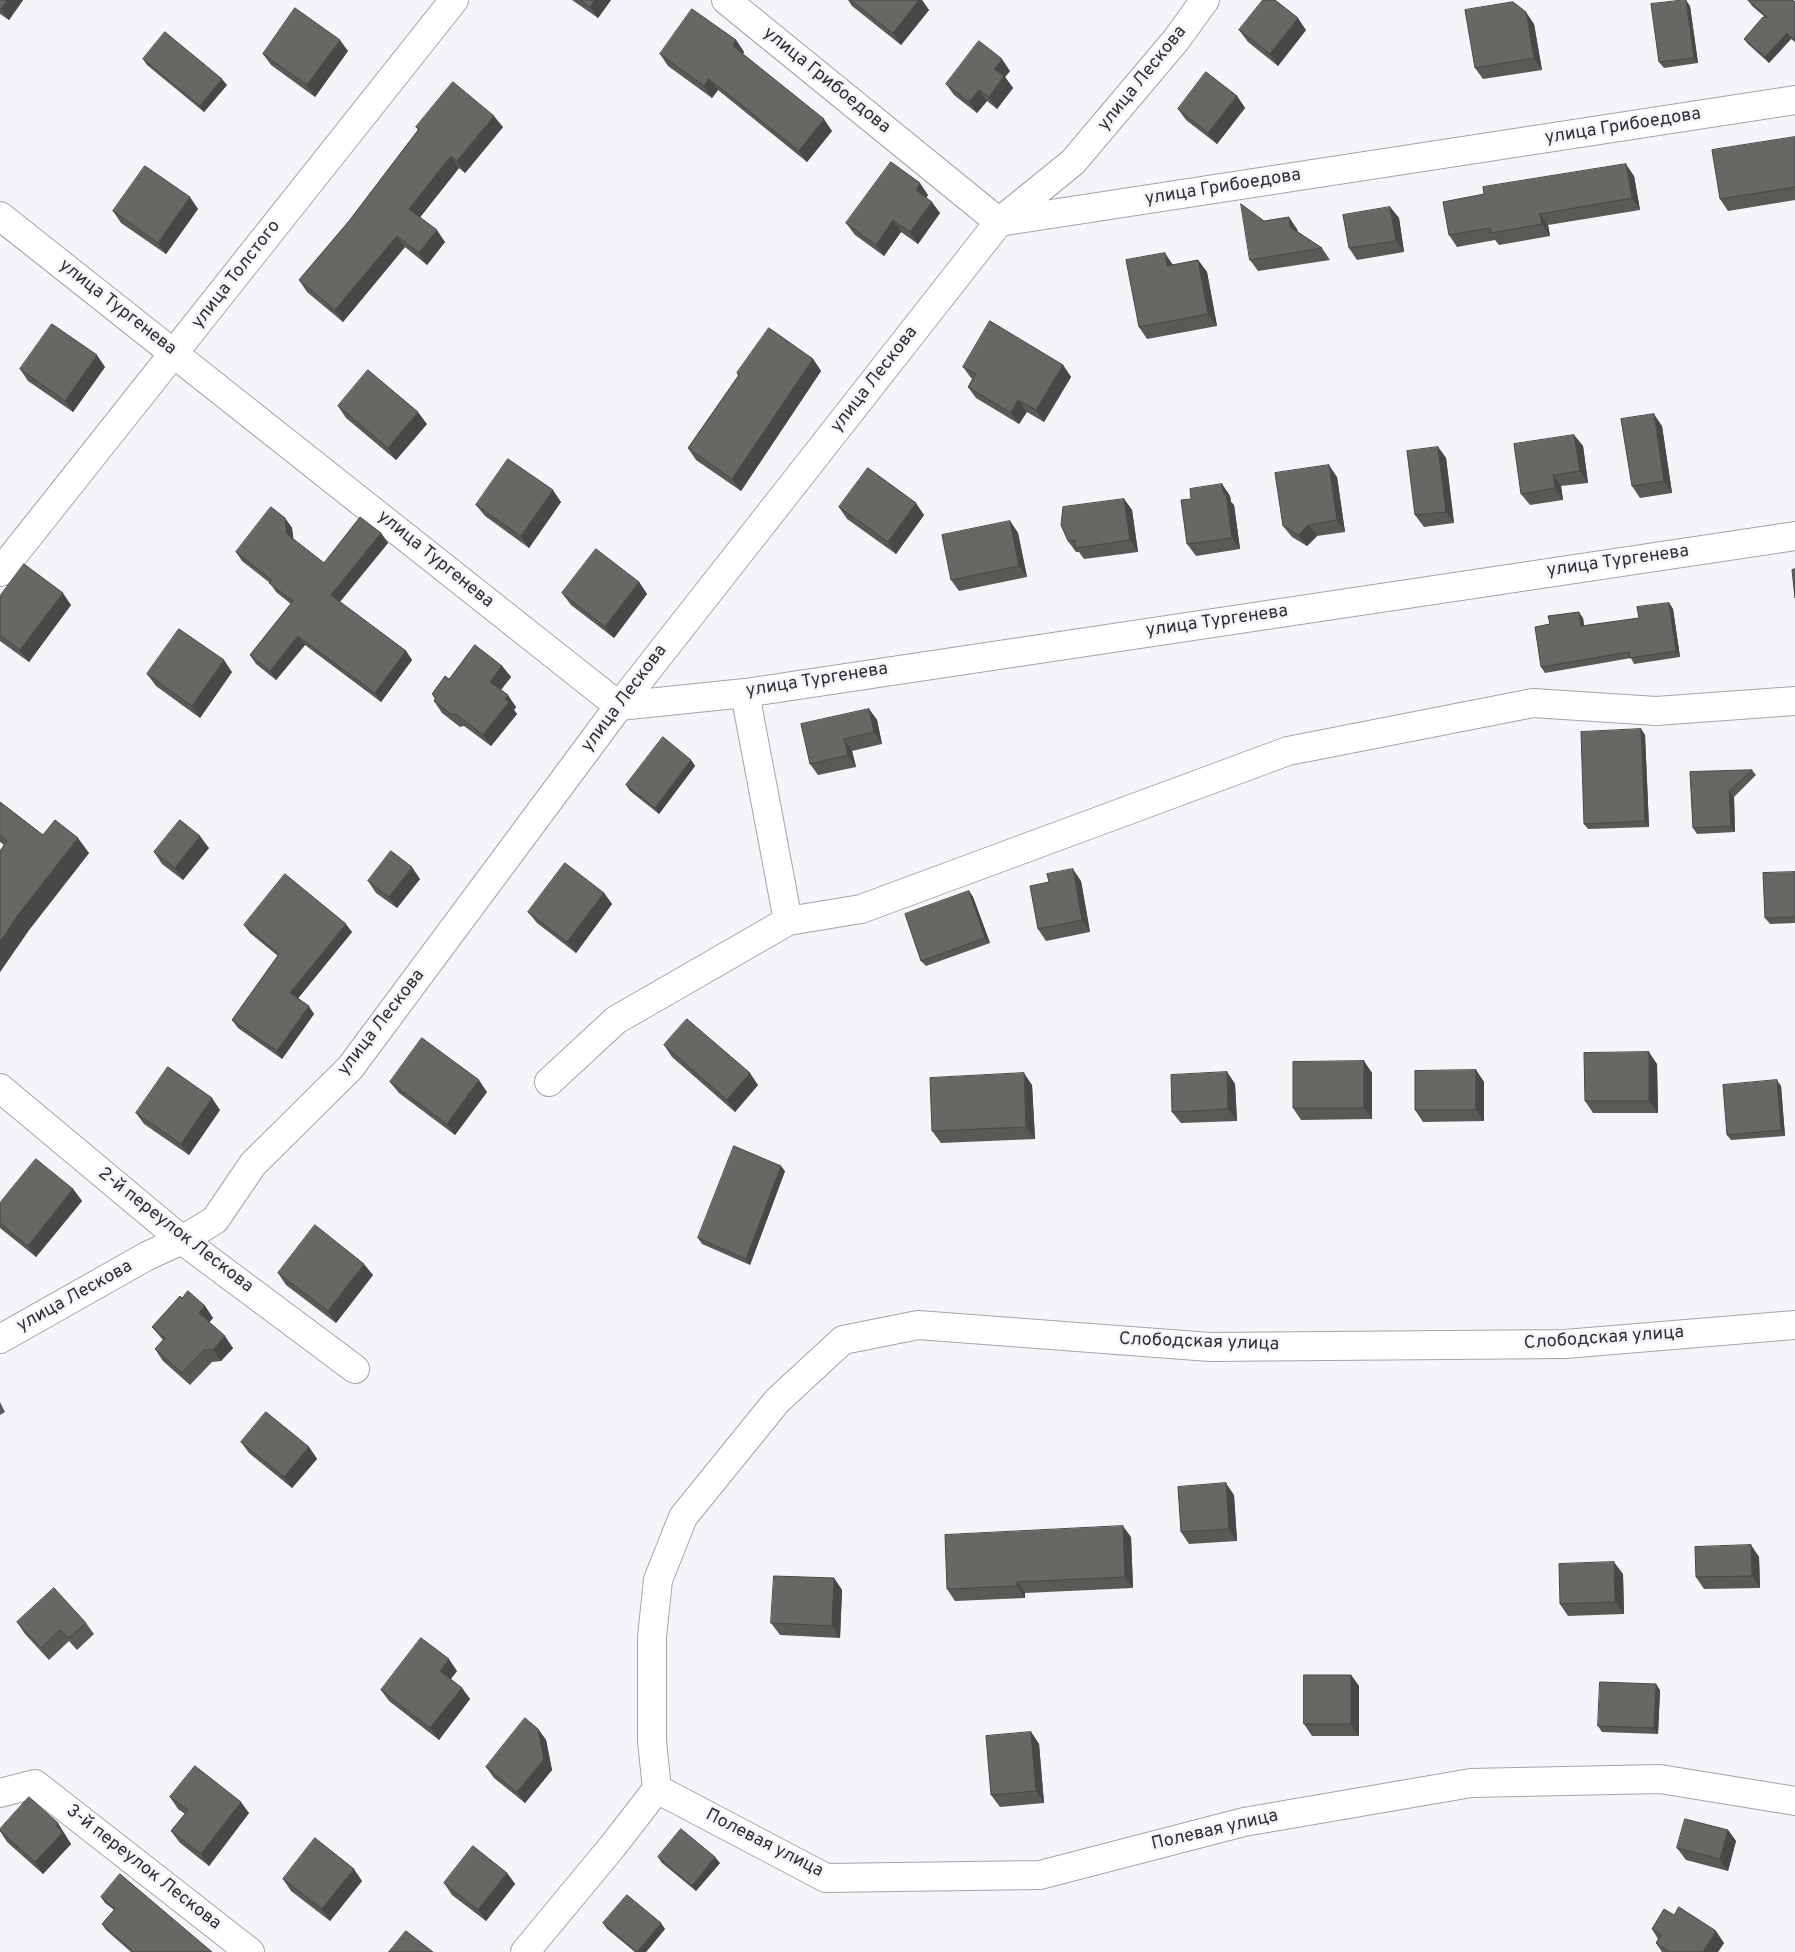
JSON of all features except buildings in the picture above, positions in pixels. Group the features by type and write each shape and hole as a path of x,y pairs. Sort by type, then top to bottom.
{"street":[{"name":"улица Толстого","path":"0,572 454,0"},
{"name":"улица Грибоедова","path":"726,0 999,222 1795,100"},
{"name":"улица Лескова","path":"0,1339 147,1256 182,1240 215,1220 253,1164 350,1068 619,706 999,222 1073,162 1176,40 1205,0"},
{"name":"улица Тургенева","path":"0,216 619,706 745,692 1795,536"},
{"path":"745,692 788,921"},
{"path":"548,1082 616,1020 788,921 861,909 1288,751 1533,703 1656,711 1795,701"},
{"name":"2-й переулок Лескова","path":"0,1088 182,1240 355,1369"},
{"name":"Слободская улица","path":"657,1788 652,1741 652,1637 658,1580 684,1518 777,1401 843,1340 918,1325 1210,1347 1565,1344 1795,1325"},
{"name":"Полевая улица","path":"657,1788 826,1878 1040,1875 1244,1822 1471,1783 1660,1779 1795,1801"},
{"name":"3-й переулок Лескова","path":"0,1792 35,1784 250,1952"},
{"path":"525,1952 612,1847 657,1788"}]}
